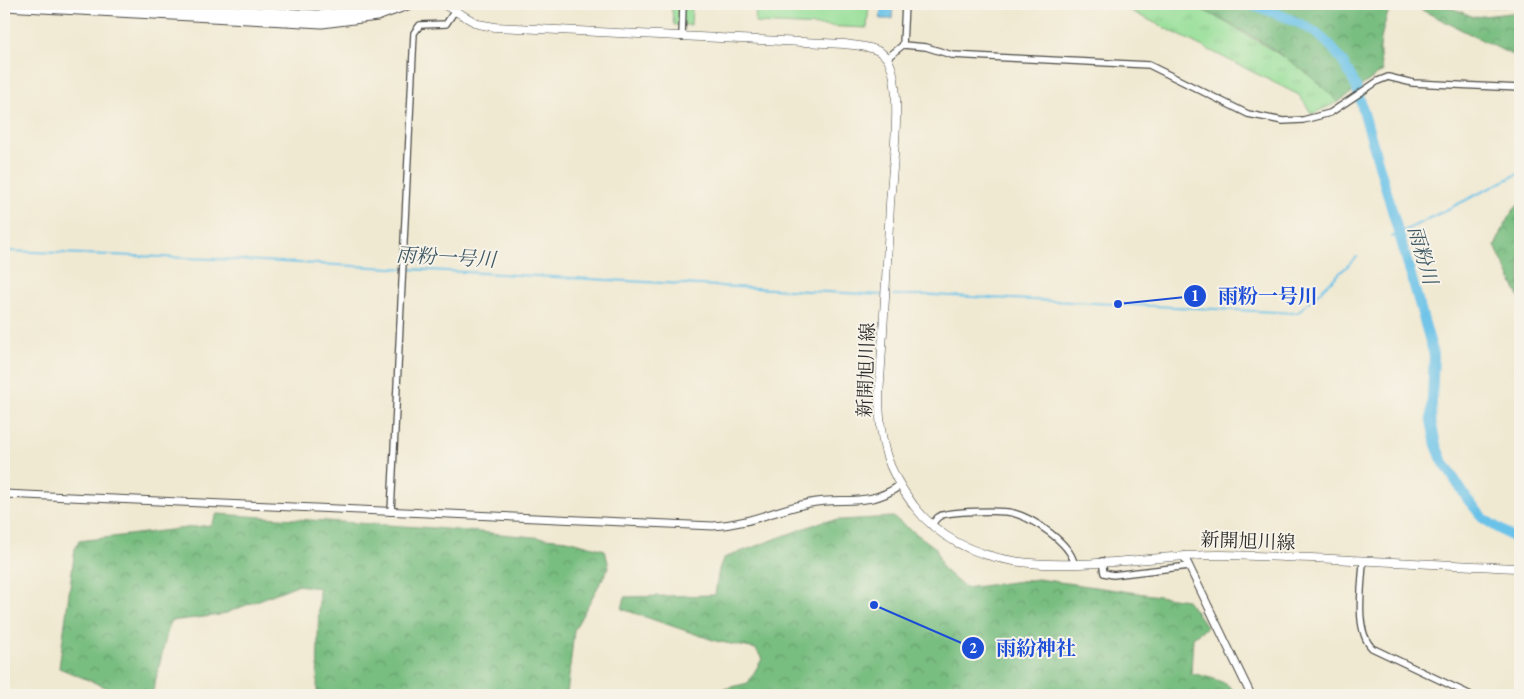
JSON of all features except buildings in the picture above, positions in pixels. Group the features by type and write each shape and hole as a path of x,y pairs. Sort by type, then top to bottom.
{"main road":[{"path":"108,4 320,15 354,12 387,4"},
{"path":"4,6 322,23 377,16 410,4"},
{"path":"444,4 454,12 478,24 495,27 844,44 863,46 881,53 887,58"},
{"name":"新開旭川線","path":"887,58 895,83 880,422 887,458 899,486 932,525 963,545 997,559 1043,565 1222,555 1520,568"}],"street":[{"path":"682,37 683,4"},
{"path":"903,45 905,4"},
{"path":"391,512 414,33 420,25 446,24 454,12"},
{"path":"887,58 903,45 926,47 952,55 1149,65 1240,110 1266,120 1303,120 1334,110 1378,81 1388,77 1413,83 1520,88"},
{"path":"4,494 665,525 737,525 809,504 873,500 887,495 899,486"},
{"path":"932,525 941,515 1011,512 1034,522 1057,540 1072,554 1074,563"},
{"path":"1184,556 1251,695"},
{"path":"1102,561 1104,573 1113,576 1189,566"},
{"path":"1363,562 1361,626 1366,642 1372,648 1472,695"}],"green space":[{"path":"671,4 692,4 691,25 674,25"},
{"path":"756,4 869,4 867,28 755,23"},
{"path":"1117,4 1189,4 1210,13 1294,63 1320,83 1338,102 1312,114 1299,95"},
{"path":"1189,4 1391,4 1380,45 1383,71 1338,102 1306,73 1268,46 1229,23"},
{"path":"1410,4 1441,4 1474,17 1520,12 1520,59"},
{"path":"1520,202 1520,299 1495,246 1509,216"},
{"path":"217,514 434,528 567,540 605,550 609,567 574,630 567,695 317,695 319,588 297,585 221,615 170,621 152,695 125,695 59,668 75,549 79,541 211,525"},
{"path":"893,517 936,548 942,568 965,588 1038,579 1187,600 1207,627 1193,637 1191,673 1223,683 1229,686 1237,695 721,695 724,689 748,683 762,659 756,649 716,641 622,609 625,597 715,595 719,569 724,558 824,521"}],"water":[{"path":"881,4 893,4 892,19 880,19"},
{"path":"1458,4 1520,4 1520,5 1470,8"}],"waterway":[{"name":"雨粉川","path":"1250,4 1287,18 1315,33 1338,54 1348,70 1357,89 1434,355 1431,421 1436,445 1442,460 1468,500 1484,519 1520,542"},
{"name":"雨粉一号川","path":"1392,237 1520,173"},
{"name":"雨粉一号川","path":"8,251 263,261 882,295"},
{"name":"雨粉一号川","path":"893,295 932,295 1297,313 1357,257"}],"place":[{"name":"雨粉一号川","path":"1118,304"},
{"name":"雨紛神社","path":"874,605"}]}
